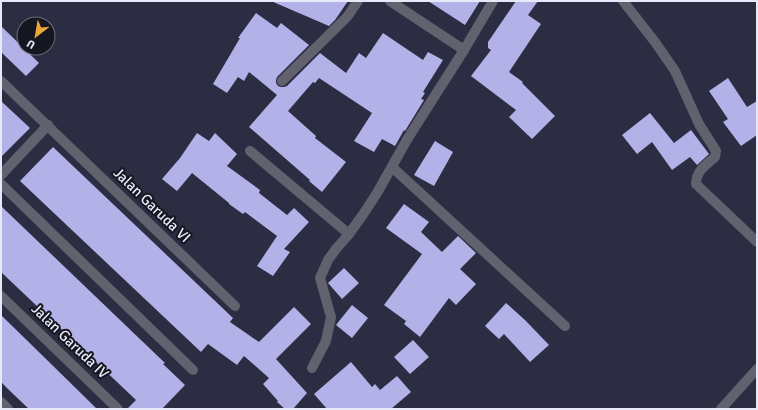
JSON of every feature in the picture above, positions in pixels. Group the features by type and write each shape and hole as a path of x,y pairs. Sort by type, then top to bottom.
{"street":[{"path":"282,81 347,17 358,1"},
{"path":"390,1 464,50"},
{"path":"312,368 326,341 331,317 320,278 328,260 368,207 408,138 493,1"},
{"path":"623,1 676,70 700,124 716,151 716,157 699,172 696,178 696,184 757,242"},
{"name":"Jalan Garuda VI","path":"1,81 235,306"},
{"path":"1,175 48,125"},
{"path":"250,150 349,234"},
{"path":"392,167 564,326"},
{"path":"1,184 193,370"},
{"name":"Jalan Garuda IV","path":"1,296 118,409"},
{"path":"721,409 757,369"},
{"path":"1,402 8,409"}],"building":[{"path":"271,1 348,1 329,26"},
{"path":"428,1 480,1 465,25"},
{"path":"516,1 538,1 528,15 541,24 509,72 523,82 522,83 555,116 532,139 509,117 516,110 471,76 491,50 488,48 488,42"},
{"path":"256,13 277,28 281,23 309,45 277,77 276,83 281,87 287,86 320,53 346,73 359,53 366,58 383,33 423,60 428,52 443,60 423,92 425,93 421,99 424,100 395,146 382,139 374,152 354,141 372,113 319,78 315,83 313,82 288,111 316,136 315,138 346,162 322,192 249,127 277,95 249,72 244,81 238,77 227,93 213,84 240,38 238,38"},
{"path":"1,26 16,41 16,56 32,56 39,63 26,76 1,52"},
{"path":"728,78 747,107 757,101 757,135 741,146 723,122 728,119 709,91"},
{"path":"1,101 30,128 1,157"},
{"path":"650,113 674,143 691,130 709,154 697,165 690,157 672,170 652,142 637,154 622,135"},
{"path":"197,133 209,141 215,133 237,154 227,166 260,190 259,193 287,215 294,208 309,222 284,249 290,252 273,276 257,266 277,236 245,212 243,214 229,204 192,173 177,191 162,179 180,158"},
{"path":"435,141 453,152 434,186 414,175"},
{"path":"53,147 233,318 230,322 259,342 294,307 311,324 276,359 307,393 293,409 285,409 277,402 278,401 263,384 269,378 244,356 237,365 208,344 201,352 20,181"},
{"path":"404,204 429,222 421,232 442,252 458,236 476,253 460,269 476,284 456,305 449,298 420,337 404,324 406,321 384,305 422,254 386,228"},
{"path":"1,206 165,363 163,364 185,385 162,409 127,409 136,400 1,272"},
{"path":"344,268 359,283 342,299 328,283"},
{"path":"506,303 549,345 530,362 504,334 499,339 485,326"},
{"path":"352,305 368,318 352,338 336,325"},
{"path":"1,315 97,409 29,409 10,391 1,382"},
{"path":"413,340 429,357 410,374 394,357"},
{"path":"351,362 372,387 375,384 380,390 397,376 411,392 391,409 327,409 314,394"}]}
